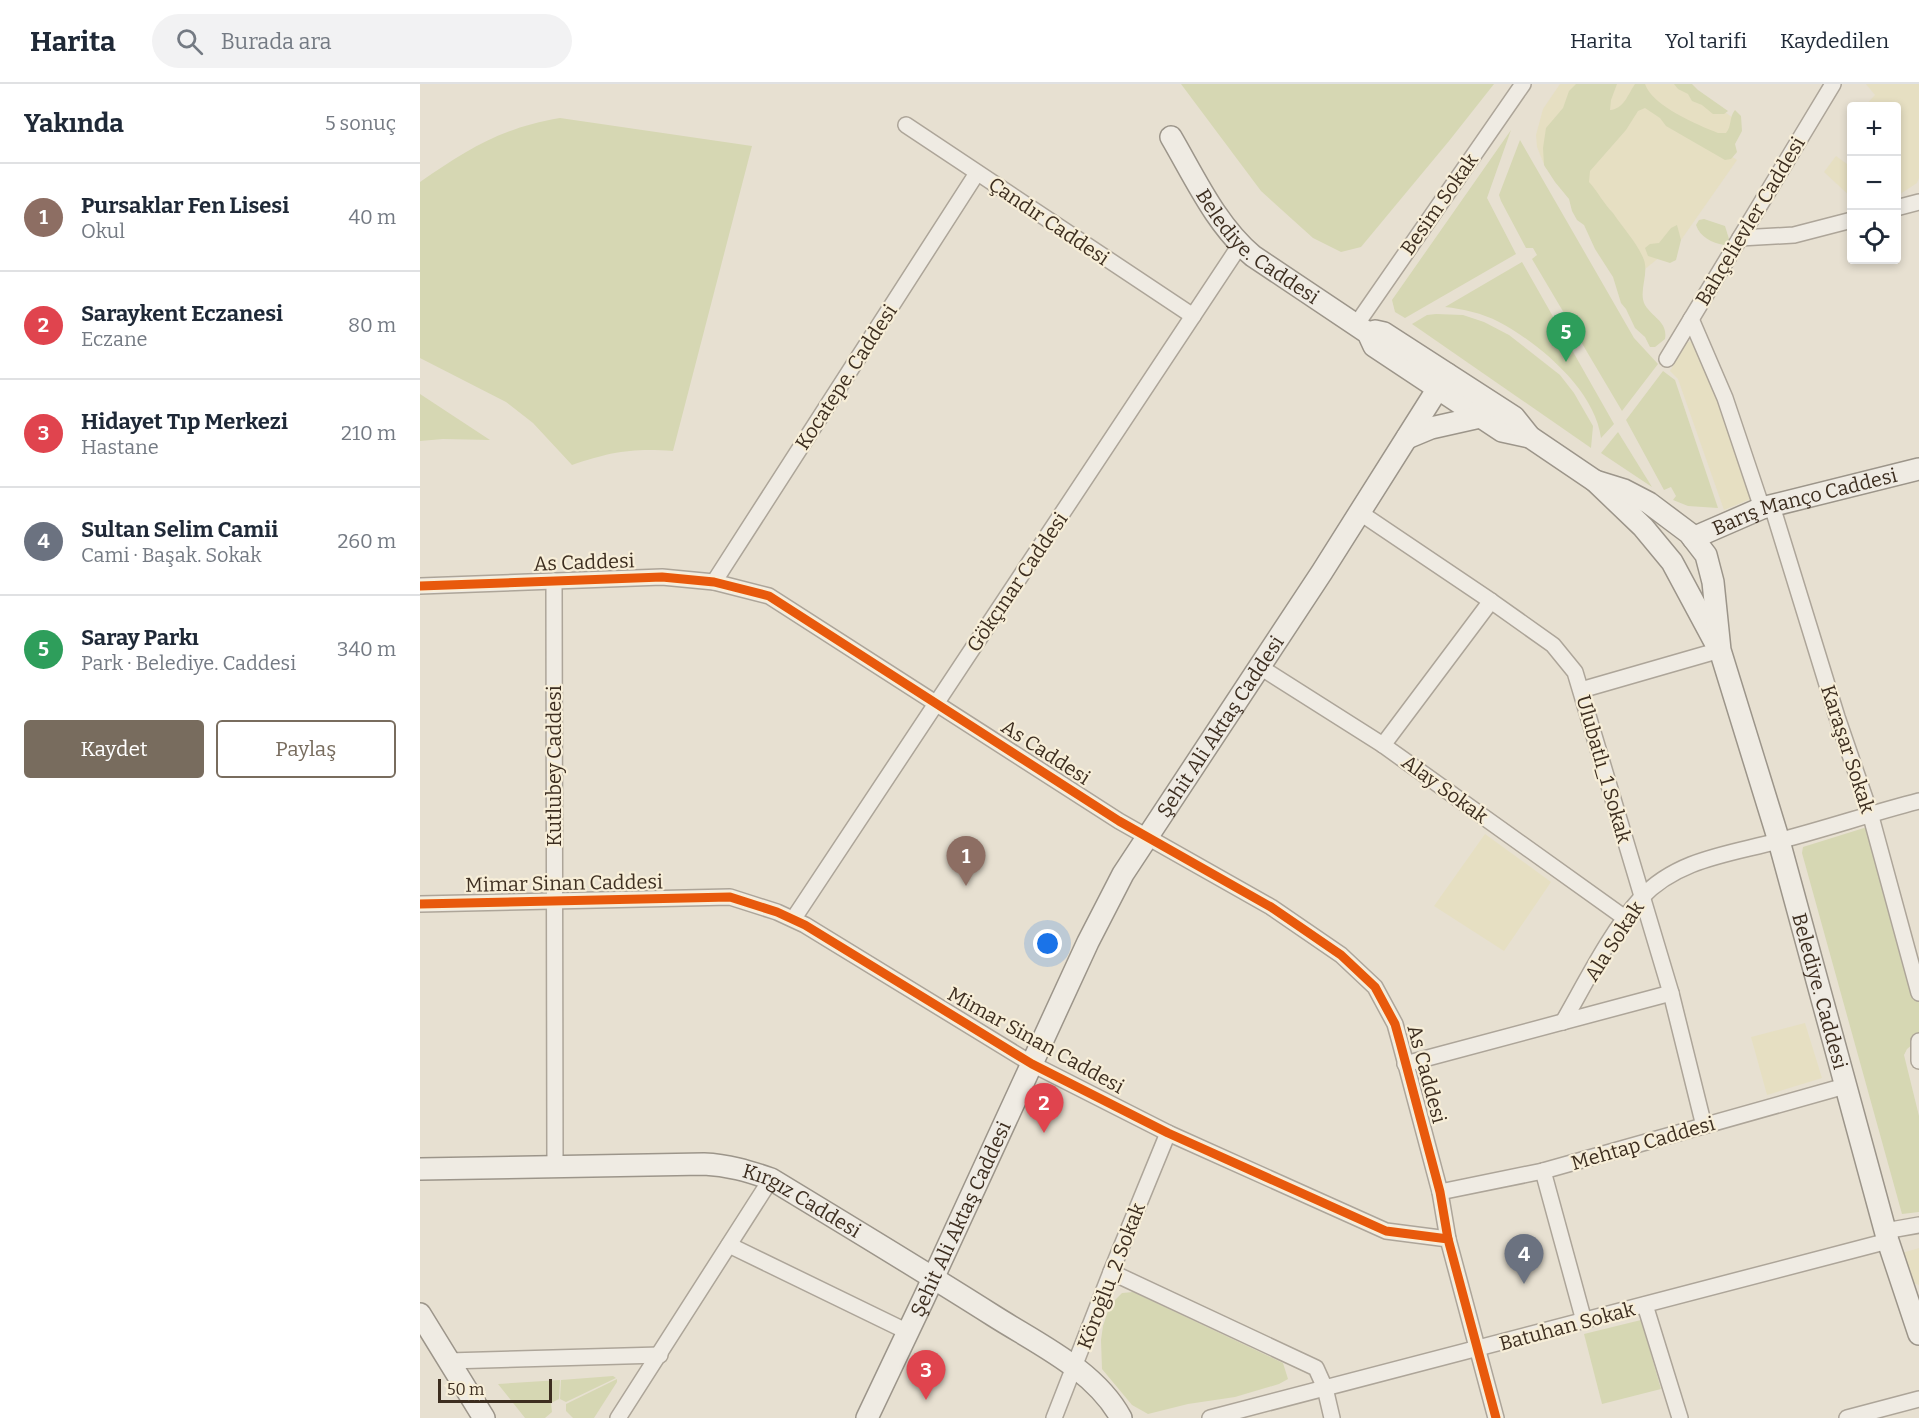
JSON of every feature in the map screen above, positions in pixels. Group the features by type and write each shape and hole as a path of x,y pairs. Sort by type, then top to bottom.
{"street":[{"name":"Besim Sokak","path":"1362,329 1522,84"},
{"name":"Bahçelievler Caddesi","path":"1667,358 1833,84"},
{"name":"Çandır Caddesi","path":"906,125 1193,316"},
{"name":"Belediye. Caddesi","path":"1170,137 1223,224 1240,245 1253,256 1362,329 1384,333 1480,417 1502,431 1530,437"},
{"name":"Kocatepe. Caddesi","path":"714,582 977,172"},
{"path":"1901,207 1919,202"},
{"path":"1740,238 1794,235 1847,221"},
{"name":"Gökçınar Caddesi","path":"794,918 1240,245"},
{"name":"Karaşar Sokak","path":"1691,319 1725,398 1767,507 1870,813 1919,993"},
{"name":"Belediye. Caddesi","path":"1442,382 1514,417 1530,437 1595,481"},
{"name":"Şehit Ali Aktaş Caddesi","path":"867,1418 1105,908 1146,837 1260,667 1442,382"},
{"path":"1407,438 1431,428 1480,417"},
{"name":"Barış Manço Caddesi","path":"1693,538 1767,507 1919,469"},
{"path":"1595,481 1624,490 1649,502 1689,533 1706,555 1713,582 1720,650"},
{"path":"1595,481 1643,527 1672,562 1720,650"},
{"name":"Ulubatlı_1 Sokak","path":"1359,512 1552,645 1575,672 1671,993 1704,1125"},
{"name":"As Caddesi","path":"420,586 662,577 714,582 770,596 1146,837 1271,907 1341,955 1375,987 1395,1024 1440,1192 1448,1239"},
{"name":"Kutlubey Caddesi","path":"554,581 555,1167"},
{"path":"1383,745 1491,601"},
{"name":"Belediye. Caddesi","path":"1720,650 1779,841 1887,1236 1919,1334"},
{"path":"1581,690 1720,650"},
{"name":"Alay Sokak","path":"1260,667 1383,745 1625,918"},
{"name":"Ala Sokak","path":"1563,1022 1625,918 1641,897 1665,877 1683,867 1715,856 1779,841 1870,813 1919,801"},
{"name":"Mimar Sinan Caddesi","path":"420,904 730,897 794,918 1032,1064 1168,1133 1386,1231 1448,1239"},
{"path":"1405,1064 1671,993"},
{"path":"1919,1041 1919,1061"},
{"name":"Mehtap Caddesi","path":"1440,1192 1542,1171 1845,1086"},
{"name":"Köroğlu_2 Sokak","path":"1054,1418 1168,1133"},
{"name":"Kırgız Caddesi","path":"420,1169 722,1165 771,1179 934,1277 1075,1368 1102,1391 1121,1418"},
{"path":"1542,1171 1584,1321"},
{"path":"618,1418 771,1179"},
{"name":"Batuhan Sokak","path":"1210,1418 1645,1305 1919,1225"},
{"path":"1448,1239 1496,1418"},
{"path":"729,1245 908,1332"},
{"path":"1111,1272 1316,1368 1325,1388 1332,1418"},
{"path":"1645,1305 1680,1418"},
{"path":"420,1314 484,1418"},
{"path":"448,1361 660,1355"},
{"path":"1847,1418 1919,1399"}],"shaded area":[{"path":"1560,84 1685,84 1736,120 1730,143 1704,138 1737,160 1681,240 1645,269 1578,178 1642,102 1546,169 1537,147 1536,135 1543,109"},
{"path":"1866,84 1919,84 1919,178 1917,183 1901,193 1901,102 1869,102 1875,95"},
{"path":"1836,156 1847,164 1847,193 1824,172"},
{"path":"1693,340 1697,343 1753,498 1724,510 1678,379 1670,371 1686,343"},
{"path":"1485,834 1551,882 1504,951 1434,906"},
{"path":"1805,1023 1822,1078 1767,1095 1751,1037"},
{"path":"1919,1248 1919,1285 1912,1283 1902,1253"}],"green space":[{"path":"1181,84 1494,84 1361,247 1341,252 1313,238 1261,191"},
{"path":"1576,84 1617,84 1610,110 1622,104 1635,84 1645,84 1649,92 1666,107 1718,133 1726,133 1735,110 1741,116 1742,131 1735,144 1737,152 1731,159 1725,160 1666,126 1660,118 1645,108 1638,111 1626,130 1590,171 1589,182 1634,242 1644,260 1643,300 1662,324 1665,333 1665,339 1655,347 1650,347 1645,337 1635,328 1621,303 1613,277 1595,249 1584,225 1577,220 1569,199 1544,165 1543,148 1546,128 1563,108 1569,91"},
{"path":"1674,84 1692,84 1728,111 1724,114 1713,114 1702,105 1692,101 1688,94"},
{"path":"560,118 752,146 673,451 621,452 572,465 533,423 506,402 420,358 420,182 486,141 539,122"},
{"path":"1511,130 1487,198 1516,254 1405,318 1395,312 1392,300"},
{"path":"1520,140 1634,338 1658,364 1622,411 1532,259 1537,255 1533,248 1526,248 1501,201 1499,195"},
{"path":"1704,219 1725,226 1729,239 1724,245 1711,241 1700,233 1696,225 1699,220"},
{"path":"1677,225 1681,240 1676,260 1670,263 1648,256 1645,248 1650,244 1659,243 1671,228"},
{"path":"1522,262 1614,424 1601,438 1597,420 1577,386 1547,355 1515,331 1493,319 1445,307"},
{"path":"1427,315 1463,315 1484,322 1509,335 1560,375 1574,393 1593,426 1591,448 1412,324"},
{"path":"1663,371 1675,380 1718,508 1688,506 1673,500 1676,496 1671,487 1664,490 1626,420"},
{"path":"420,394 490,440 420,441"},
{"path":"1618,432 1652,487 1601,453"},
{"path":"1880,823 1919,996 1919,1039 1907,1049 1904,1055 1919,1116 1919,1212 1902,1214 1802,853 1803,847"},
{"path":"1133,1292 1283,1363 1288,1379 1279,1384 1235,1397 1188,1404 1148,1414 1132,1405 1102,1369 1101,1340 1110,1305 1122,1293"},
{"path":"1641,1320 1661,1389 1602,1404 1584,1334"},
{"path":"613,1376 616,1378 566,1402 560,1399 561,1380"},
{"path":"617,1379 594,1418 573,1418 566,1411 566,1404"},
{"path":"560,1380 559,1399 551,1403 552,1412 545,1418 525,1418 498,1384"}],"cycle path":[{"path":"420,586 662,577 714,582 769,596 1119,821 1271,907 1341,955 1375,987 1395,1024 1440,1192 1448,1239"},
{"path":"420,904 730,897 777,912 805,925 1032,1064 1168,1133 1386,1231 1448,1239 1496,1418"}],"place":[{"name":"Saray Parkı","path":"1566,362"},
{"name":"Pursaklar Fen Lisesi","path":"966,886"},
{"name":"Saraykent Eczanesi","path":"1044,1133"},
{"name":"Sultan Selim Camii","path":"1524,1284"},
{"name":"Hidayet Tıp Merkezi","path":"926,1400"}]}
